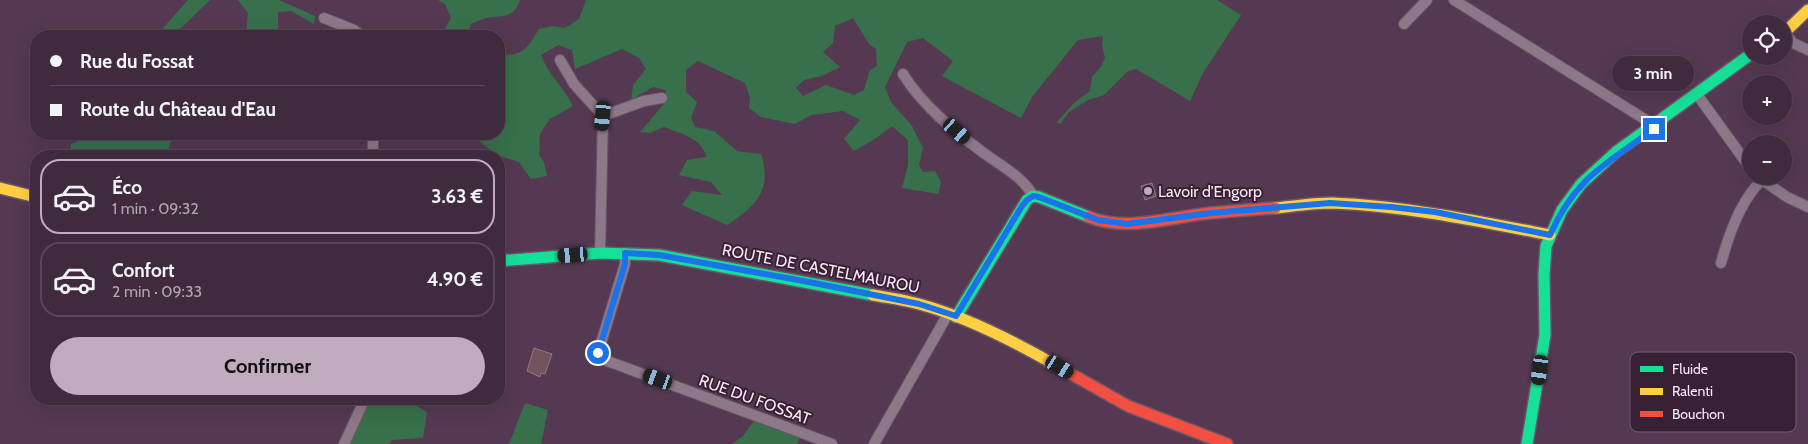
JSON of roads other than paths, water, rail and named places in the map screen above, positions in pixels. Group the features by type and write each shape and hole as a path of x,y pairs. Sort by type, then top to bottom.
{"street":[{"path":"1404,24 1428,0"},
{"path":"1454,0 1646,120 1652,128"},
{"path":"1792,25 1808,10"},
{"path":"324,18 354,30"},
{"path":"1792,42 1808,50"},
{"path":"560,60 574,84 603,116 600,253"},
{"path":"1698,95 1742,61"},
{"path":"1527,444 1544,335 1546,246 1571,196 1616,152 1743,65"},
{"path":"903,74 912,89 942,118 972,144 1024,183 1033,196 1048,199 1085,216 1111,223 1142,223 1211,213 1330,203 1435,212 1550,235"},
{"path":"1698,95 1742,156"},
{"path":"603,116 662,98"},
{"path":"1721,263 1726,242 1755,185"},
{"path":"1768,185 1808,208"},
{"path":"0,188 30,196"},
{"path":"874,444 952,315 1022,206 1033,196"},
{"name":"ROUTE DE CASTELMAUROU","path":"505,261 600,253 659,255 919,304 952,315 1036,354 1128,406 1227,444"},
{"name":"RUE DU FOSSAT","path":"625,253 625,264 598,353 602,359 832,444"},
{"path":"344,444 362,405"}],"place":[{"name":"Lavoir d'Engorp","path":"1148,191"}]}
